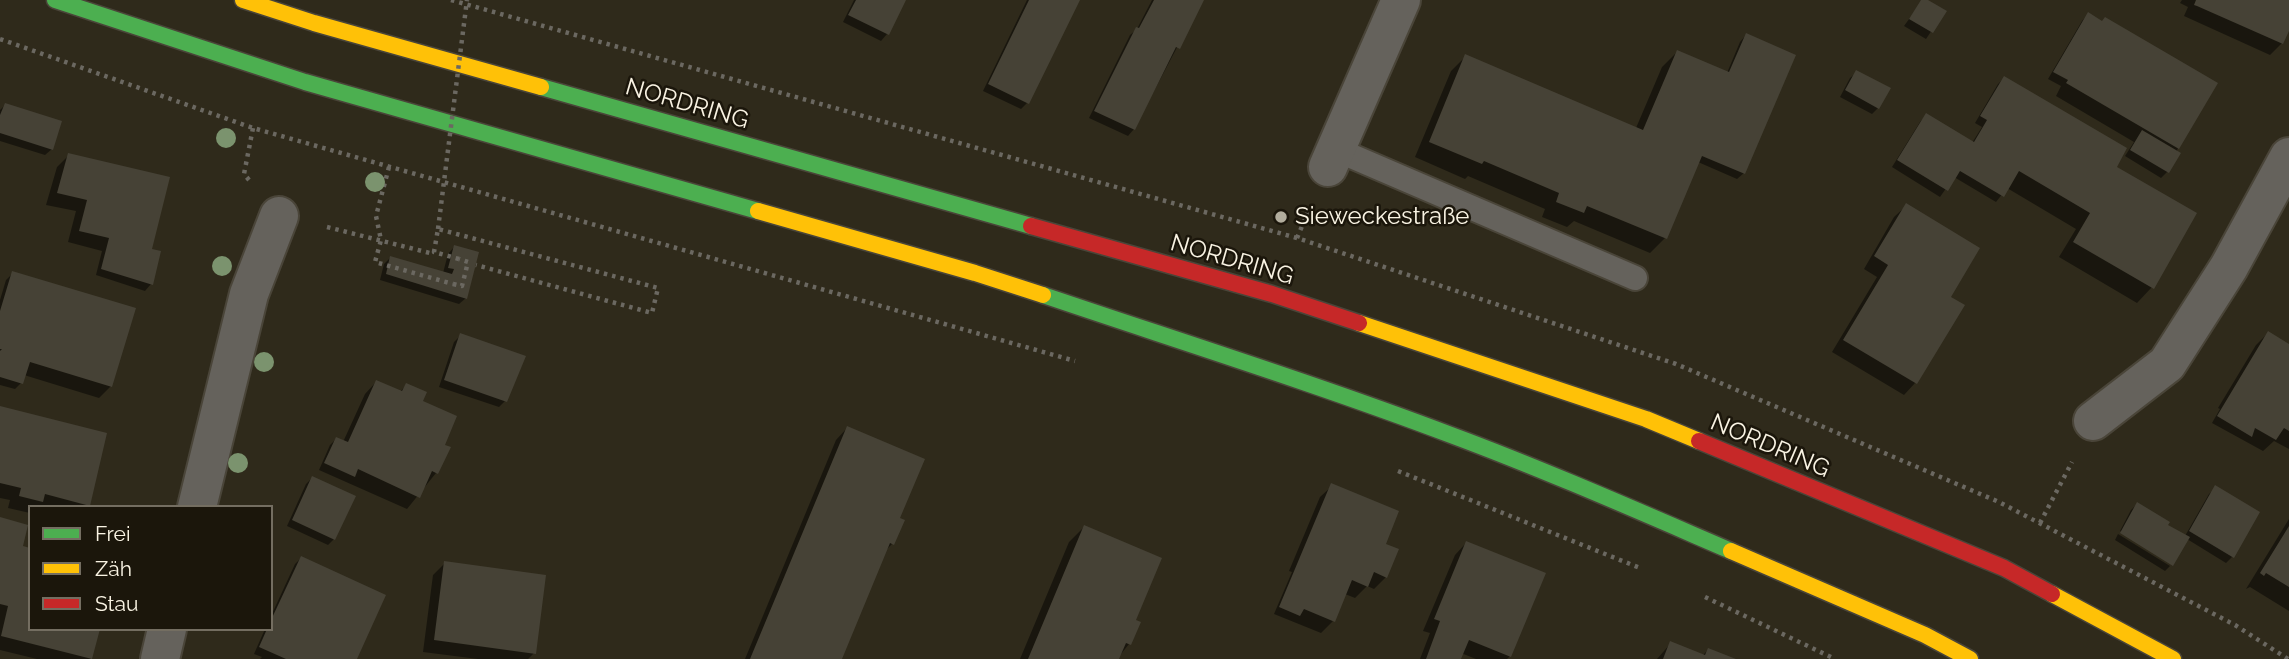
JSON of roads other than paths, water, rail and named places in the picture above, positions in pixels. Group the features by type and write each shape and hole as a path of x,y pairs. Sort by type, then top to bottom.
{"main road":[{"path":"55,0 305,82 975,273 1297,380 1451,435 1600,494 1925,635 1969,659"},
{"name":"NORDRING","path":"243,0 314,23 1272,294 1646,419 2004,568 2173,659"}],"street":[{"path":"1332,158 1401,0"},
{"path":"2093,422 2167,364 2229,267 2289,158"},
{"path":"197,505 249,294 279,216"},
{"path":"160,659 167,631"}],"lane":[{"path":"1332,158 1635,278"}],"place":[{"name":"Sieweckestraße","path":"1281,217"}]}
